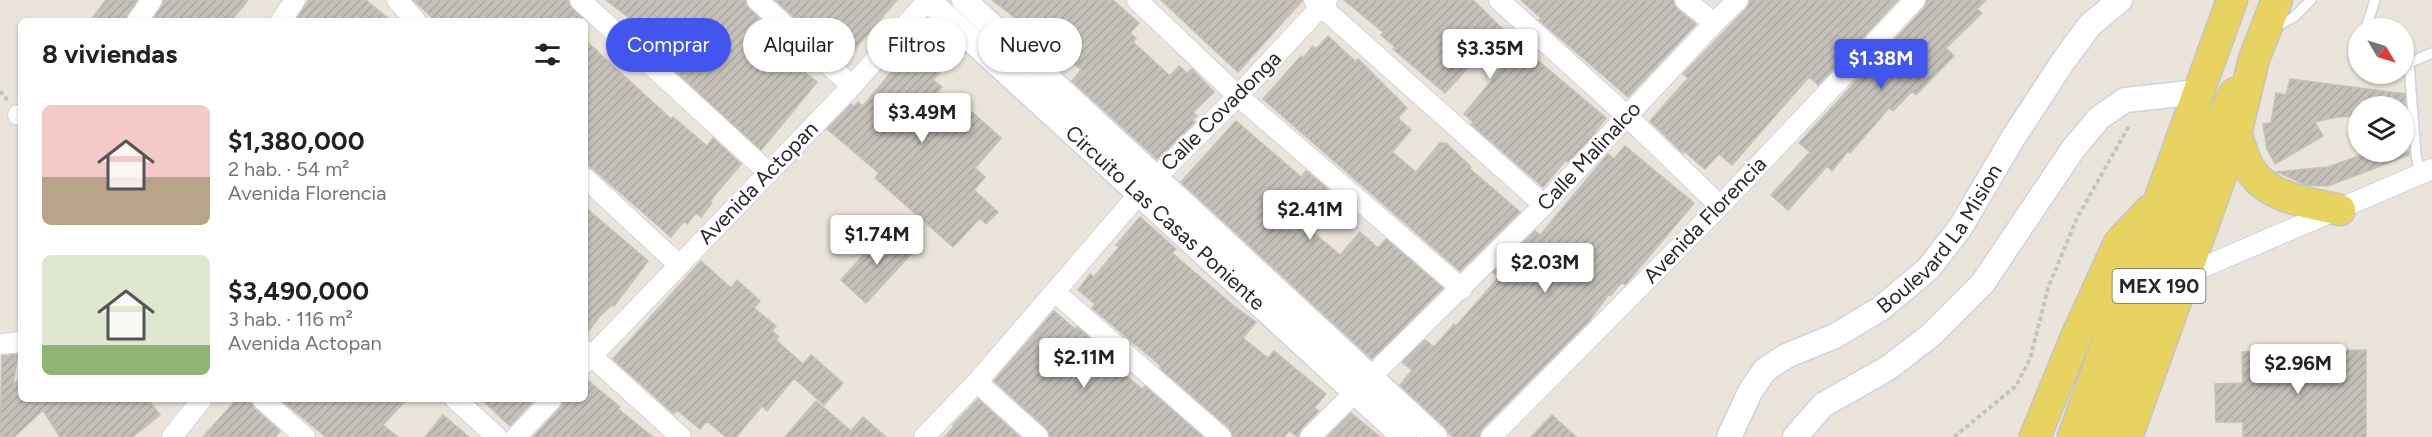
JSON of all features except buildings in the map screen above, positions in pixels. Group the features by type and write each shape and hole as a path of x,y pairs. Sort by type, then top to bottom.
{"main road":[{"path":"2073,437 2232,0"},
{"path":"2127,437 2187,274 2224,134 2277,0"},
{"path":"2224,134 2248,167 2266,186 2286,198 2340,210"},
{"name":"MEX 190","path":"2104,437 2224,134"},
{"path":"2035,437 2076,337 2119,243 2159,201"},
{"path":"2142,437 2167,328"}],"street":[{"path":"140,18 152,0"},
{"path":"283,18 295,0"},
{"path":"397,0 413,18"},
{"path":"580,0 769,173"},
{"path":"757,0 852,86"},
{"name":"Avenida Actopan","path":"588,356 769,173 852,86 928,0"},
{"name":"Circuito Las Casas Poniente","path":"928,0 1146,186 1364,386 1435,437"},
{"name":"Circuito Las Casas Poniente","path":"964,0 1146,186"},
{"path":"1137,0 1238,96 1462,289"},
{"path":"1499,0 1627,116 1719,206"},
{"path":"1685,0 1714,22"},
{"name":"Calle Malinalco","path":"1310,437 1462,289 1544,205 1714,22 1738,0"},
{"name":"Avenida Florencia","path":"1491,437 1719,206 1915,0"},
{"name":"Boulevard La Mision","path":"1729,437 1751,390 1765,370 1786,356 1835,336 1880,309 1928,269 1960,228 2013,138 2064,60 2090,25 2120,0"},
{"path":"1321,2 1544,205"},
{"name":"Calle Covadonga","path":"924,437 977,382 1146,186 1238,96 1321,2"},
{"path":"1795,437 1822,405 1888,368 1931,335 1983,283 2073,149 2099,118 2125,100 2199,92"},
{"path":"2187,274 2426,172"},
{"path":"588,181 679,265"},
{"path":"1055,292 1221,437"},
{"path":"0,344 18,342"},
{"path":"588,358 681,437"},
{"path":"977,382 1038,437"},
{"name":"Circuito Las Casas Poniente","path":"1364,386 1404,437"},
{"path":"172,437 200,402"},
{"path":"265,402 305,437"},
{"path":"458,402 497,437"},
{"path":"516,437 549,402"}],"lane":[{"path":"2260,46 2311,0"},
{"path":"2369,18 2375,0"},
{"path":"2414,61 2432,53"},
{"path":"2408,84 2416,154 2426,172"}],"path":[{"path":"1954,437 2016,386 2030,360 2048,288 2077,218 2145,97"}]}
